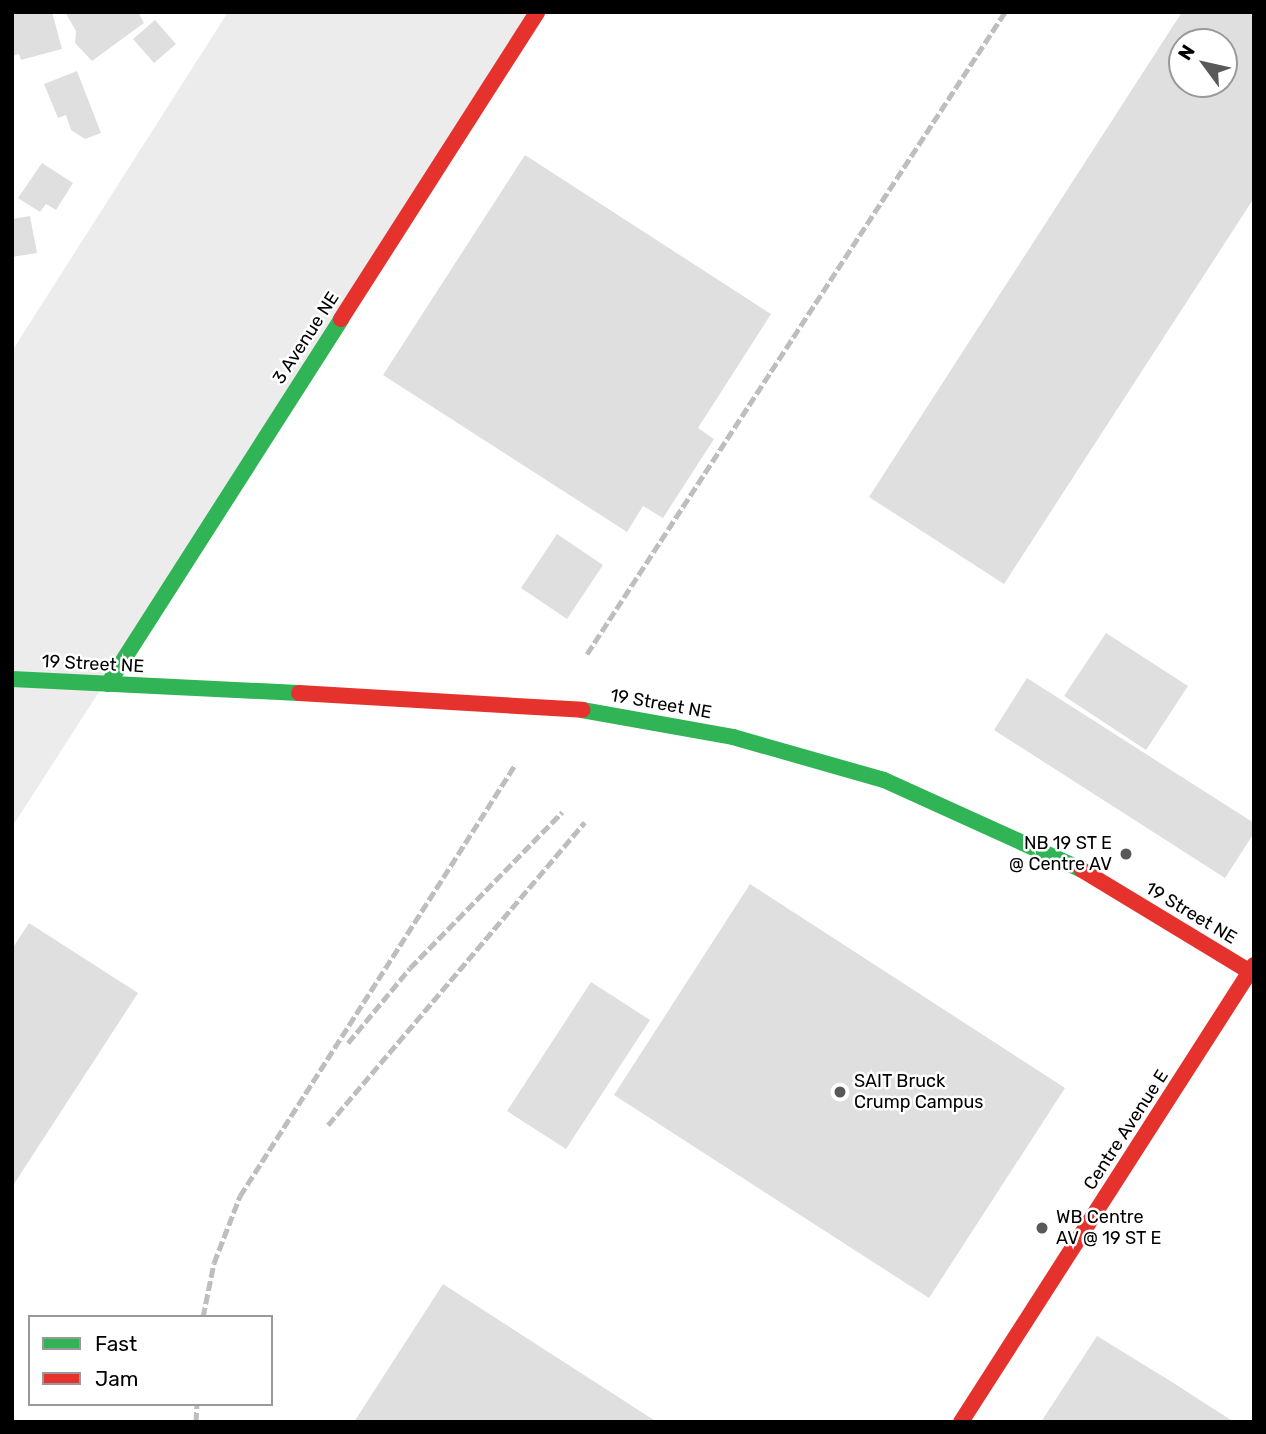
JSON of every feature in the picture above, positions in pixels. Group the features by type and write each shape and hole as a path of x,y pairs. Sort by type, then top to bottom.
{"street":[{"name":"3 Avenue NE","path":"108,684 537,12"},
{"name":"19 Street NE","path":"12,679 518,702 634,716 733,737 884,780 990,824 1078,868 1252,970"},
{"name":"Centre Avenue E","path":"961,1422 1252,970"}],"shaded area":[{"path":"228,12 537,12 12,827 12,351"}],"building":[{"path":"12,12 52,12 62,49 21,60 19,54 12,56"},
{"path":"65,12 138,12 144,23 92,61 75,43 76,31"},
{"path":"1182,12 1254,12 1254,198 1004,584 869,497 1168,34 1168,98 1238,98 1238,28 1172,28"},
{"path":"155,20 176,44 154,63 133,39"},
{"path":"77,71 101,133 85,139 71,130 66,115 58,118 44,84"},
{"path":"525,155 771,314 698,428 714,439 663,518 643,506 627,532 383,375"},
{"path":"42,163 73,183 56,210 46,204 40,212 18,198"},
{"path":"30,216 37,253 12,257 12,219"},
{"path":"557,534 603,565 567,619 521,588"},
{"path":"1106,633 1188,686 1146,750 1064,696"},
{"path":"1027,678 1254,823 1254,833 1225,878 994,730"},
{"name":"SAIT Bruck Crump Campus","path":"750,884 1065,1088 929,1298 614,1095"},
{"path":"29,923 138,993 12,1187 12,949"},
{"path":"591,982 650,1020 566,1149 507,1111"},
{"path":"443,1284 657,1422 354,1422"},
{"path":"1097,1336 1172,1382 1234,1422 1041,1422"}],"railway":[{"path":"587,654 1005,12"},
{"path":"203,1315 214,1263 240,1196 515,765"},
{"path":"348,1043 410,968 562,812"},
{"path":"328,1125 585,822"},
{"path":"196,1422 197,1406"}],"traffic: fast":[{"path":"108,684 341,319"},
{"path":"12,679 299,693"},
{"path":"582,710 733,737 884,780 1082,870"}],"traffic: jam":[{"path":"341,319 537,12"},
{"path":"299,693 582,710"},
{"path":"1082,870 1254,974"},
{"path":"961,1422 1254,965"}],"place":[{"name":"NB 19 ST E @ Centre AV","path":"1126,854"},
{"name":"SAIT Bruck Crump Campus","path":"840,1092"},
{"name":"WB Centre AV @ 19 ST E","path":"1042,1228"}]}
